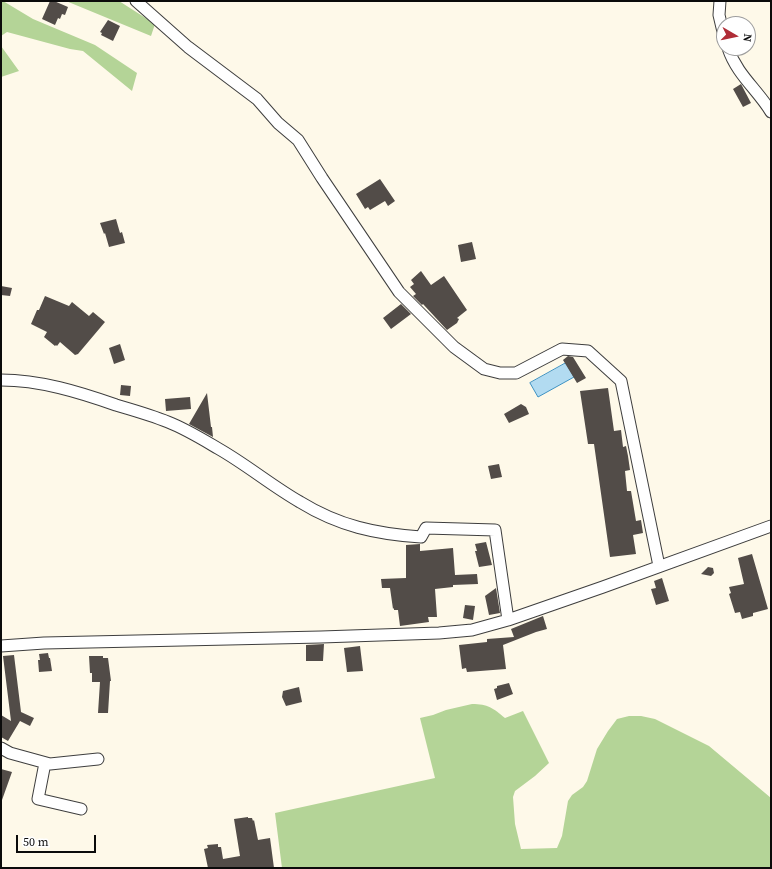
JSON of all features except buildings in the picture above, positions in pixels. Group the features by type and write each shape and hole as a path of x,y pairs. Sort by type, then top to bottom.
{"street":[{"path":"136,1 188,47 257,99 278,123 298,140 399,292 454,347 484,369 500,373 516,373 562,349 588,351 621,381 659,566"},
{"path":"719,16 720,1"},
{"path":"730,56 732,61 747,82 771,112"},
{"path":"1,380 38,384 82,394 169,422 236,459 300,503 326,516 357,527 389,534 421,537 426,528 495,530 508,620"},
{"path":"1,646 44,643 439,633 472,630 508,620 771,526"},
{"path":"1,748 10,754 50,764 98,759"},
{"path":"45,763 38,799 81,809"}],"green space":[{"path":"1,1 33,19 95,45 137,73 132,91 83,51 70,49 7,32 1,36"},
{"path":"66,1 119,1 155,24 151,36"},
{"path":"1,46 19,71 1,77"},
{"path":"472,704 490,707 505,718 523,711 549,763 515,791 513,797 515,824 521,849 557,848 562,836 568,801 572,795 583,787 587,781 597,749 608,731 617,719 629,716 641,716 655,719 709,746 771,798 771,868 282,868 275,813 435,778 420,718"}],"water":[{"path":"566,363 574,377 538,397 530,383"}]}
